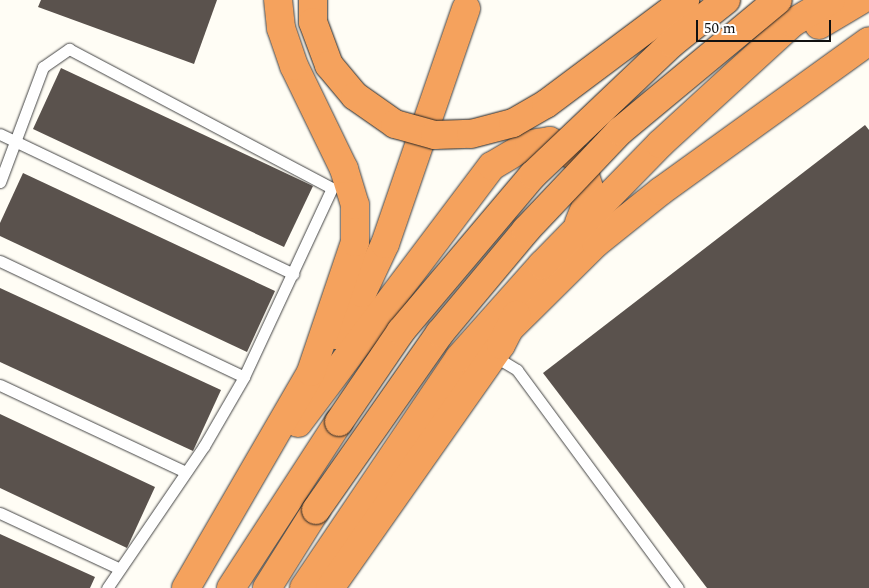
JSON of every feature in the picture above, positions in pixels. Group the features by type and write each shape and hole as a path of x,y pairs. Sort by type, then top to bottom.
{"highway":[{"path":"278,0 281,28 294,66 321,115 355,205 355,242 311,372"},
{"path":"312,0 313,22 329,65 355,96 395,124 435,135 471,134 513,123 546,104 686,0"},
{"path":"231,588 338,422 402,331 534,175 672,43 726,0"},
{"path":"267,588 316,510 440,334 526,230 620,132 778,0"},
{"path":"304,588 459,358 536,271 660,144 792,23 831,0"},
{"path":"596,209 829,16 861,0"},
{"path":"186,588 311,372 362,293 385,244 466,9"},
{"path":"508,330 596,243 661,190 869,41"},
{"path":"232,510 492,166 529,144 550,141 580,160 591,192 576,229"},
{"path":"330,588 494,356 536,271"}],"lane":[{"path":"0,182 43,67 69,49 332,188 244,377 186,472 107,588"},
{"path":"0,134 293,274"},
{"path":"0,261 244,377"},
{"path":"494,356 517,370 678,588"},
{"path":"0,385 186,472"},
{"path":"0,513 120,569"}],"building":[{"path":"41,0 217,0 194,64 38,7"},
{"path":"61,68 313,186 284,247 33,129"},
{"path":"865,125 869,130 869,588 707,588 543,373"},
{"path":"23,173 275,291 247,352 0,236 0,223"},
{"path":"0,288 221,390 193,451 0,362"},
{"path":"0,414 155,487 127,548 0,488"},
{"path":"0,534 95,577 90,588 0,588"}]}
